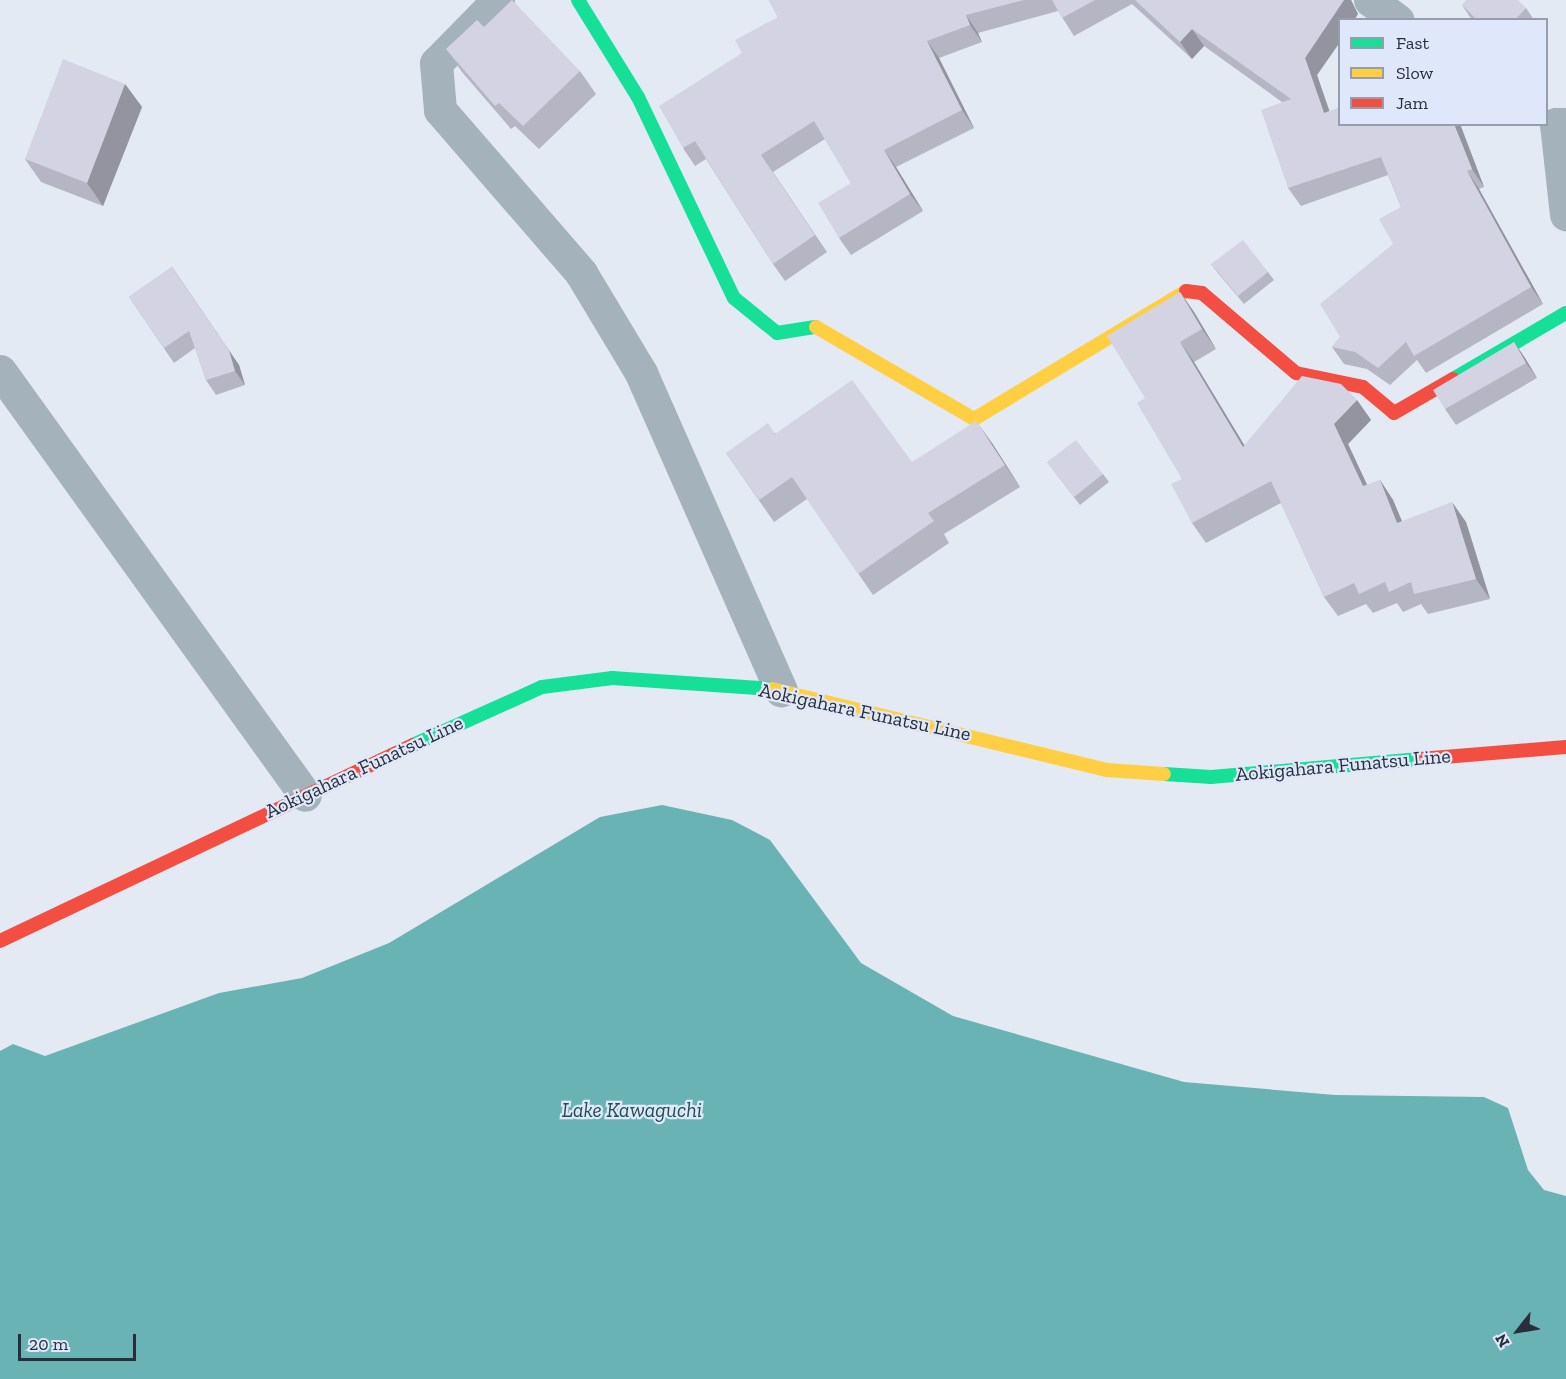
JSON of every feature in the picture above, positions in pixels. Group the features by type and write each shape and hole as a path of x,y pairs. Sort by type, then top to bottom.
{"main road":[{"path":"578,0 638,97 734,298 777,333 812,325 974,419 1182,290 1202,292 1296,373 1363,387 1394,413 1566,313"},
{"name":"Aokigahara Funatsu Line","path":"0,941 305,795 542,687 612,678 781,690 1107,770 1211,777 1566,747"}],"street":[{"path":"498,0 436,63 440,110 581,273 641,373 781,690"},
{"path":"1371,0 1395,18"},
{"path":"1559,124 1566,214"},
{"path":"0,371 305,795"}],"water":[{"name":"Lake Kawaguchi","path":"662,805 732,820 770,840 861,963 953,1016 1184,1082 1335,1095 1484,1097 1508,1108 1528,1170 1544,1190 1566,1196 1566,1379 0,1379 0,1051 13,1044 45,1056 219,993 302,978 389,943 600,817"}],"building":[{"path":"512,0 580,71 523,126 499,103 495,106 446,49 477,20 484,27"},
{"path":"769,0 1024,0 966,15 970,25 927,41 962,110 884,150 910,194 839,238 818,203 851,183 814,121 761,155 815,235 773,264 695,141 683,148 659,106 742,53 735,40 778,17"},
{"path":"1052,0 1095,0 1062,18"},
{"path":"1135,0 1344,0 1305,58 1324,113 1338,108 1338,126 1455,126 1472,169 1467,171 1531,287 1414,356 1406,342 1378,368 1355,352 1332,347 1340,337 1320,304 1393,244 1379,219 1401,207 1381,157 1288,188 1261,110 1291,99 1192,29 1180,42"},
{"path":"1466,0 1518,0 1526,8 1517,18 1475,18 1462,5"},
{"path":"63,59 125,84 87,183 25,159"},
{"path":"1243,240 1268,272 1238,296 1211,264"},
{"path":"172,267 229,350 235,371 206,380 189,331 164,348 129,297"},
{"path":"1180,292 1202,329 1180,342 1243,447 1302,376 1341,384 1357,400 1334,424 1363,486 1380,480 1397,523 1452,502 1476,579 1414,594 1411,582 1389,592 1385,582 1359,594 1354,583 1324,597 1271,481 1192,523 1171,484 1182,479 1137,403 1145,398 1107,336"},
{"path":"1514,342 1526,363 1445,409 1433,390"},
{"path":"852,380 912,462 976,421 1005,465 928,513 934,521 858,574 792,477 759,500 726,453 768,423 775,434"},
{"path":"1076,440 1103,474 1074,497 1047,462"}],"traffic: fast":[{"path":"578,0 638,97 734,298 777,333 816,327"},
{"path":"1453,379 1566,313"},
{"path":"413,745 542,687 612,678 772,689"},
{"path":"1164,774 1211,777 1420,759"}],"traffic: slow":[{"path":"816,327 974,419 1186,291"},
{"path":"772,689 1107,770 1164,774"}],"traffic: jam":[{"path":"1186,291 1202,293 1296,373 1363,387 1394,413 1453,379"},
{"path":"0,941 413,745"},
{"path":"1420,759 1566,747"}]}
